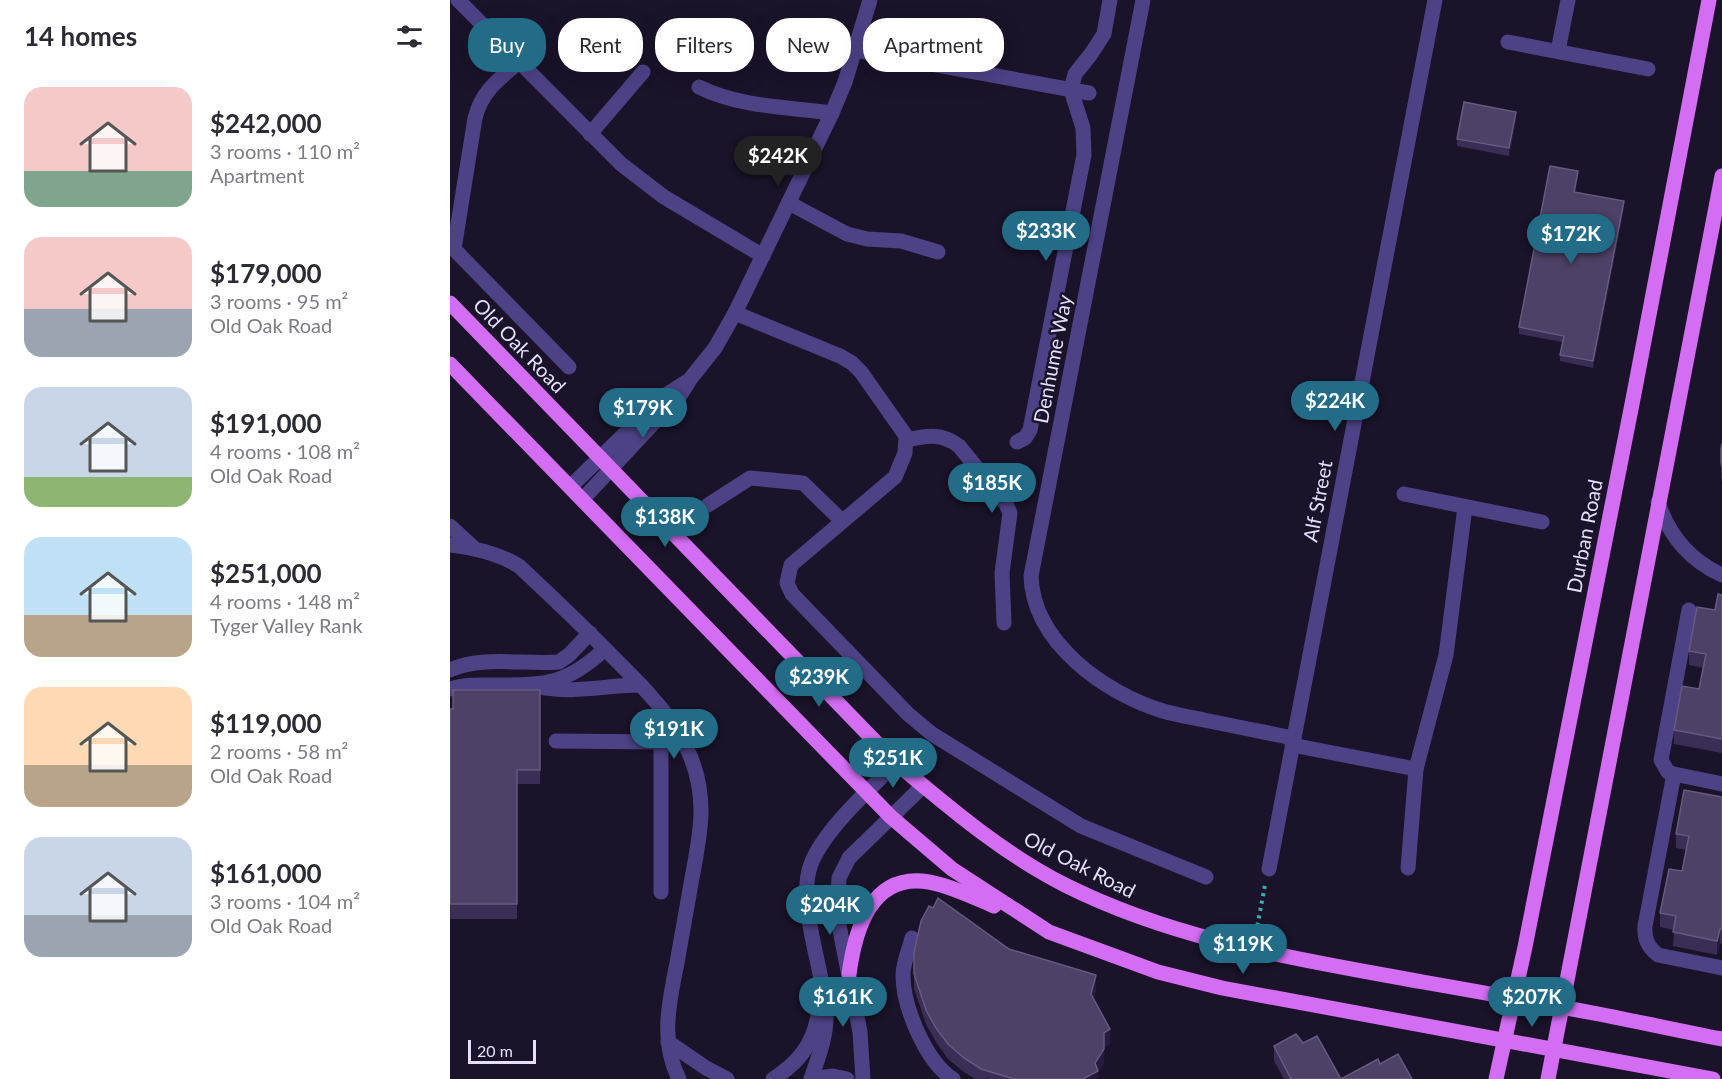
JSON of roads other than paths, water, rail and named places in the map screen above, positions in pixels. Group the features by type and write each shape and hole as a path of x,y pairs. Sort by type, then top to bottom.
{"main road":[{"name":"Durban Road","path":"1496,1079 1527,936 1709,0"},
{"path":"1548,1079 1722,176"},
{"name":"Old Oak Road","path":"450,303 896,763 1015,857 1065,885 1125,912 1188,934 1252,950 1722,1039"},
{"path":"450,364 891,817 952,869 1049,932 1158,972 1222,988 1713,1079"},
{"path":"849,974 852,951 865,912 876,897 899,884 920,881 942,885 1022,916"}],"street":[{"path":"458,0 476,18"},
{"path":"583,499 662,414 672,408 691,378 715,348 735,314 832,112 855,50 870,0"},
{"path":"1017,442 1025,438 1030,430 1084,155 1083,128 1071,90 1075,74 1104,34 1110,0"},
{"name":"Denhume Way","path":"1143,0 1031,576 1034,601 1046,626 1068,655 1099,680 1131,698 1163,711 1416,769"},
{"name":"Alf Street","path":"1269,869 1435,0"},
{"path":"1558,51 1568,0"},
{"path":"1508,42 1648,69"},
{"path":"855,50 1089,93"},
{"path":"507,72 491,86 479,103 474,118 452,247 569,367"},
{"path":"529,72 621,164 657,191 763,256"},
{"path":"590,134 643,72"},
{"path":"699,87 715,96 732,100 832,112"},
{"path":"789,203 847,234 867,239 901,241 938,252"},
{"path":"735,314 840,356 852,363 903,429 907,440 905,453 895,477 794,561 788,571 789,588 792,594 908,714 932,734 1058,814 1081,826 1206,877"},
{"path":"570,487 664,396 691,378"},
{"path":"907,440 938,435 953,441 1008,508 1010,522 1002,573 1004,623"},
{"path":"708,505 750,478 803,483 842,521"},
{"path":"1404,495 1542,522"},
{"path":"1658,502 1664,519 1684,549 1696,561 1722,575"},
{"path":"1408,868 1416,769 1444,668 1465,507"},
{"path":"450,526 475,549"},
{"path":"450,546 475,549 519,566 590,633 659,704 682,737 695,771 701,810 696,859 670,1002 668,1042 672,1063 679,1079"},
{"path":"1689,610 1661,754 1663,766 1668,772 1674,774 1722,783"},
{"path":"450,670 461,665 488,662 559,662 590,633"},
{"path":"450,689 475,685 529,685 560,680 574,674 605,649"},
{"path":"529,685 559,691 640,685"},
{"path":"556,741 661,742 682,737"},
{"path":"661,742 661,892"},
{"path":"847,1079 833,1076 811,1079 826,1028 824,988 807,897 810,867 824,841 896,763"},
{"path":"1674,774 1645,926 1645,939 1652,950 1658,954 1722,968"},
{"path":"863,1079 860,1032 837,915 839,878 849,858 923,786"},
{"path":"912,938 903,971 904,997 924,1043 942,1071 953,1079"},
{"path":"773,1079 798,1061 812,1039 818,1016 820,968"},
{"path":"668,1042 698,1063 727,1079"}]}
